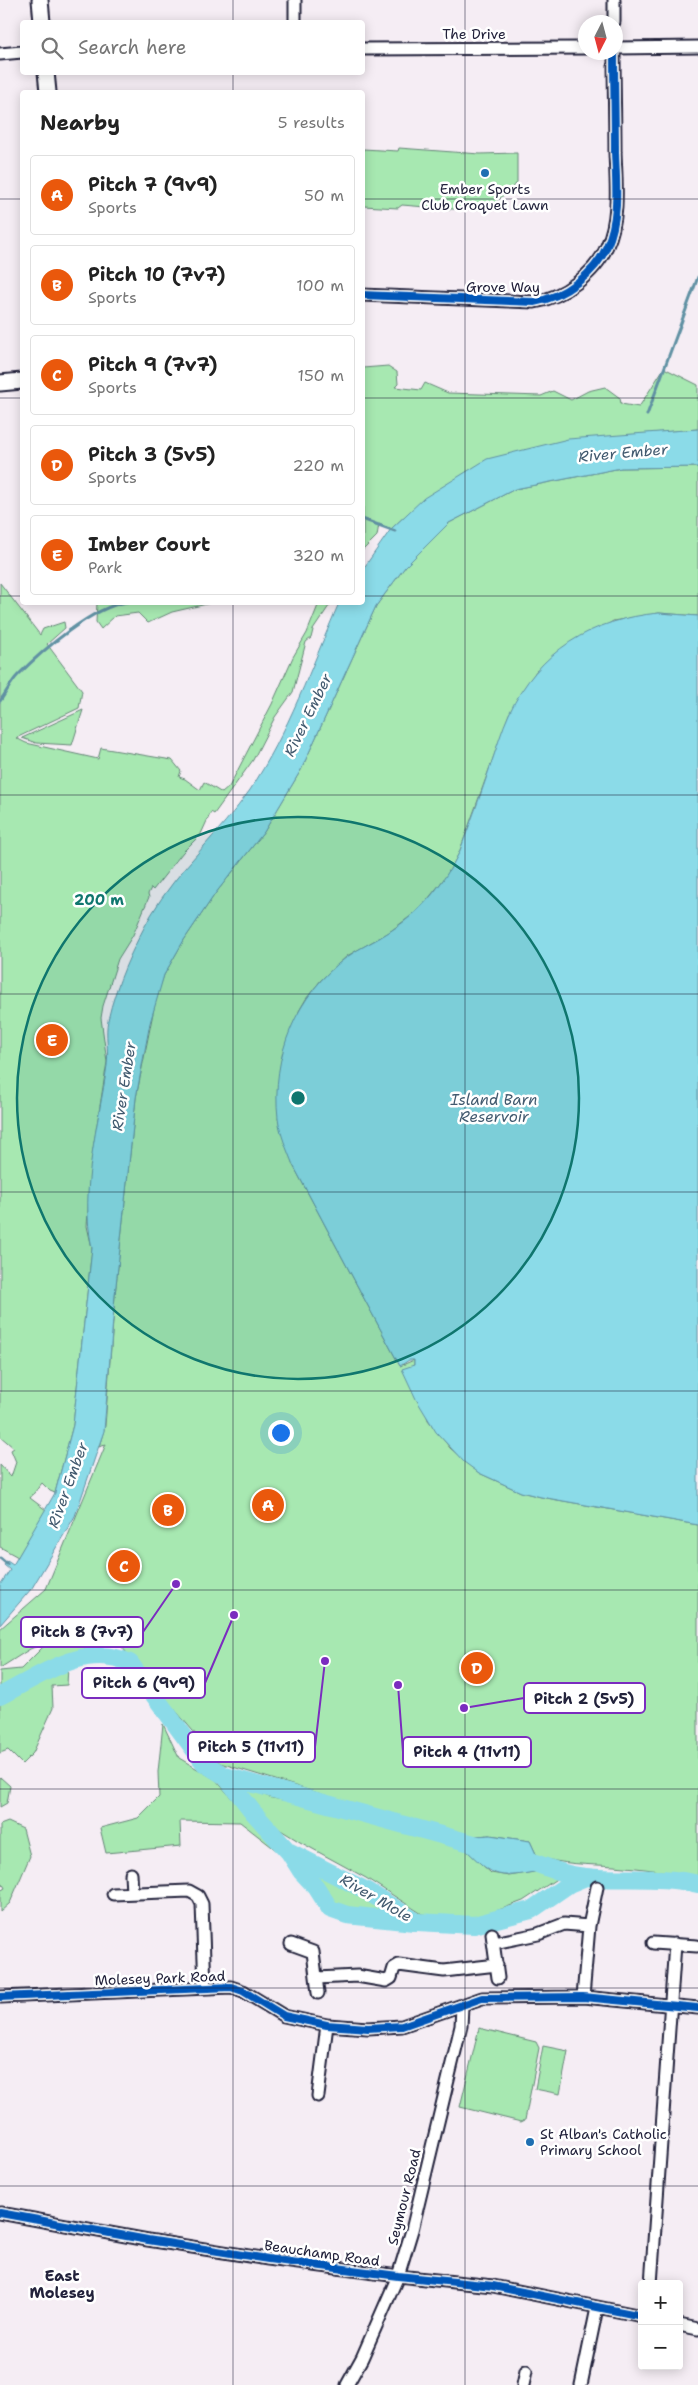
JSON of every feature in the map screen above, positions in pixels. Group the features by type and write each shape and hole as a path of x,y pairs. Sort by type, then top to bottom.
{"main road":[{"path":"40,0 42,20"},
{"path":"46,75 48,90"},
{"path":"0,383 20,381"}],"street":[{"path":"295,0 295,20"},
{"path":"614,0 614,15"},
{"path":"623,48 698,47"},
{"name":"The Drive","path":"365,49 578,48"},
{"path":"0,54 20,52"},
{"name":"Grove Way","path":"365,295 534,302 558,294 592,269 608,245 615,214 614,60"},
{"path":"131,1874 132,1893"},
{"path":"583,1997 589,1926 597,1887"},
{"path":"113,1894 189,1891 198,1896 202,1904 205,1988"},
{"path":"498,1978 493,1939 538,1934 564,1924 589,1926"},
{"path":"653,1942 697,1946"},
{"path":"291,1944 313,1952 318,1993"},
{"path":"651,2280 669,2006 675,1944"},
{"path":"316,1978 357,1976 386,1980 390,1978 394,1968 399,1965 444,1971 497,1965"},
{"name":"Molesey Park Road","path":"0,1997 231,1987 243,1991 284,2016 327,2025 368,2028 402,2026 462,2007 482,1998 583,1997 698,2008"},
{"name":"Seymour Road","path":"347,2385 362,2358 398,2276 412,2230 461,2026 462,2007"},
{"path":"318,2096 327,2025"},
{"name":"Beauchamp Road","path":"0,2213 157,2242 398,2276 493,2286 638,2315"},
{"path":"581,2385 597,2308"},
{"path":"683,2325 698,2329"},
{"path":"523,2385 526,2371"}],"green space":[{"path":"399,148 480,154 517,153 517,183 488,209 450,209 402,205 398,208 365,206 365,149 398,151"},
{"path":"388,366 397,372 398,384 395,387 421,390 425,383 448,393 541,396 553,391 571,400 588,391 605,387 620,398 621,404 639,407 664,368 698,385 698,429 629,435 404,517 391,529 379,524 377,536 365,548 365,368"},
{"path":"698,467 698,616 659,613 613,621 536,671 509,714 459,853 448,874 420,909 388,933 347,956 321,980 299,1011 278,1119 293,1165 400,1366 414,1360 414,1365 412,1366 428,1420 450,1448 479,1473 521,1492 698,1525 698,1877 646,1869 575,1864 546,1859 537,1856 530,1841 490,1835 462,1837 220,1763 121,1646 100,1644 61,1657 0,1687 0,1671 21,1669 48,1642 30,1649 0,1668 0,1629 46,1589 106,1444 99,1447 105,1426 115,1295 136,1098 156,998 164,975 184,940 215,894 264,832 301,770 376,606 405,567 449,523 515,489 621,468"},
{"path":"0,583 40,635 43,629 64,622 65,628 47,644 82,691 79,708 16,738 26,743 98,759 101,748 172,760 181,771 179,777 200,790 204,782 222,793 229,787 272,704 293,657 307,633 318,605 330,605 313,630 311,638 306,642 293,692 275,717 253,760 214,814 211,812 201,834 183,852 153,890 151,888 133,935 118,959 101,1018 107,1062 92,1156 87,1226 92,1248 73,1425 55,1493 42,1483 30,1498 46,1510 18,1557 0,1547 0,1465 11,1477 16,1462 11,1450 14,1448 0,1436"},
{"path":"97,605 202,605 172,612 148,623 138,613 115,616 101,629 96,622"},
{"path":"83,710 72,745 36,743 22,738"},
{"path":"68,1667 67,1685 52,1686 53,1708 33,1753 22,1764 8,1750 0,1753 0,1703"},
{"path":"163,1724 179,1758 216,1780 276,1850 240,1822 180,1821 181,1846 106,1853 100,1828 138,1818 159,1797 158,1772"},
{"path":"0,1777 10,1786 7,1803 0,1807"},
{"path":"240,1786 272,1798 321,1807 461,1845 491,1873 509,1876 539,1871 558,1878 523,1901 485,1915 461,1920 422,1914 366,1878 266,1821"},
{"path":"8,1822 23,1829 30,1856 10,1903 0,1912 0,1891 5,1888 0,1879 0,1825"},
{"path":"303,1863 397,1914 397,1915 335,1905"},
{"path":"479,2028 536,2042 539,2048 525,2120 521,2122 460,2107"},
{"path":"543,2046 568,2051 560,2094 535,2089"}],"water":[{"name":"River Ember","path":"698,429 698,467 621,468 515,489 449,523 405,567 376,606 301,770 264,832 215,894 184,940 164,975 150,1023 136,1098 115,1295 104,1431 75,1516 32,1588 0,1625 0,1585 10,1570 4,1565 7,1561 13,1565 55,1493 73,1425 92,1248 89,1226 89,1180 107,1065 107,1025 120,979 138,940 162,898 238,806 264,768 288,722 338,605 365,605 365,566 391,529 424,498 487,459 568,439"},
{"name":"Island Barn Reservoir","path":"659,613 698,616 698,1525 521,1492 479,1473 464,1462 436,1432 416,1399 402,1369 414,1365 414,1360 409,1360 400,1366 293,1165 280,1130 277,1095 283,1050 301,1008 314,989 329,972 347,957 411,916 430,897 452,865 459,853 506,720 521,692 535,672 570,642 590,631 611,622"},
{"path":"490,1835 530,1841 541,1865 539,1871 512,1875 495,1873 480,1863 461,1845 462,1837"}],"waterway":[{"path":"647,415 698,277"},
{"path":"365,520 395,531"},
{"path":"0,701 18,675 54,642 99,612 116,605"},
{"path":"0,1558 7,1564"},
{"name":"River Mole","path":"0,1696 47,1671 80,1658 96,1656 113,1657 130,1663 204,1763 225,1776 485,1847"},
{"name":"River Mole","path":"225,1776 253,1812 288,1851 365,1890 417,1922 474,1925 531,1910 569,1884 586,1877"},
{"path":"289,1852 330,1909 347,1915 414,1922"},
{"name":"River Mole","path":"519,1857 577,1876 656,1879 698,1884"}],"cycle path":[{"path":"365,295 534,302 545,300 567,290 587,275 602,256 607,246 616,212 614,60"},
{"path":"0,1997 231,1987 243,1991 284,2016 327,2025 368,2028 402,2026 482,1998 583,1997 698,2008"},
{"path":"0,2213 148,2240 268,2259 493,2286 638,2315"}],"place":[{"name":"Ember Sports Club Croquet Lawn","path":"485,173"},
{"name":"Imber Court","path":"52,1040"},
{"name":"Pitch 7 (9v9)","path":"268,1505"},
{"name":"Pitch 10 (7v7)","path":"168,1510"},
{"name":"Pitch 9 (7v7)","path":"124,1566"},
{"name":"Pitch 8 (7v7)","path":"176,1584"},
{"name":"Pitch 6 (9v9)","path":"234,1615"},
{"name":"Pitch 5 (11v11)","path":"325,1661"},
{"name":"Pitch 3 (5v5)","path":"477,1668"},
{"name":"Pitch 4 (11v11)","path":"398,1685"},
{"name":"Pitch 2 (5v5)","path":"464,1708"},
{"name":"St Alban's Catholic Primary School","path":"530,2142"}],"district":[{"name":"East Molesey","path":"62,2284"}]}
